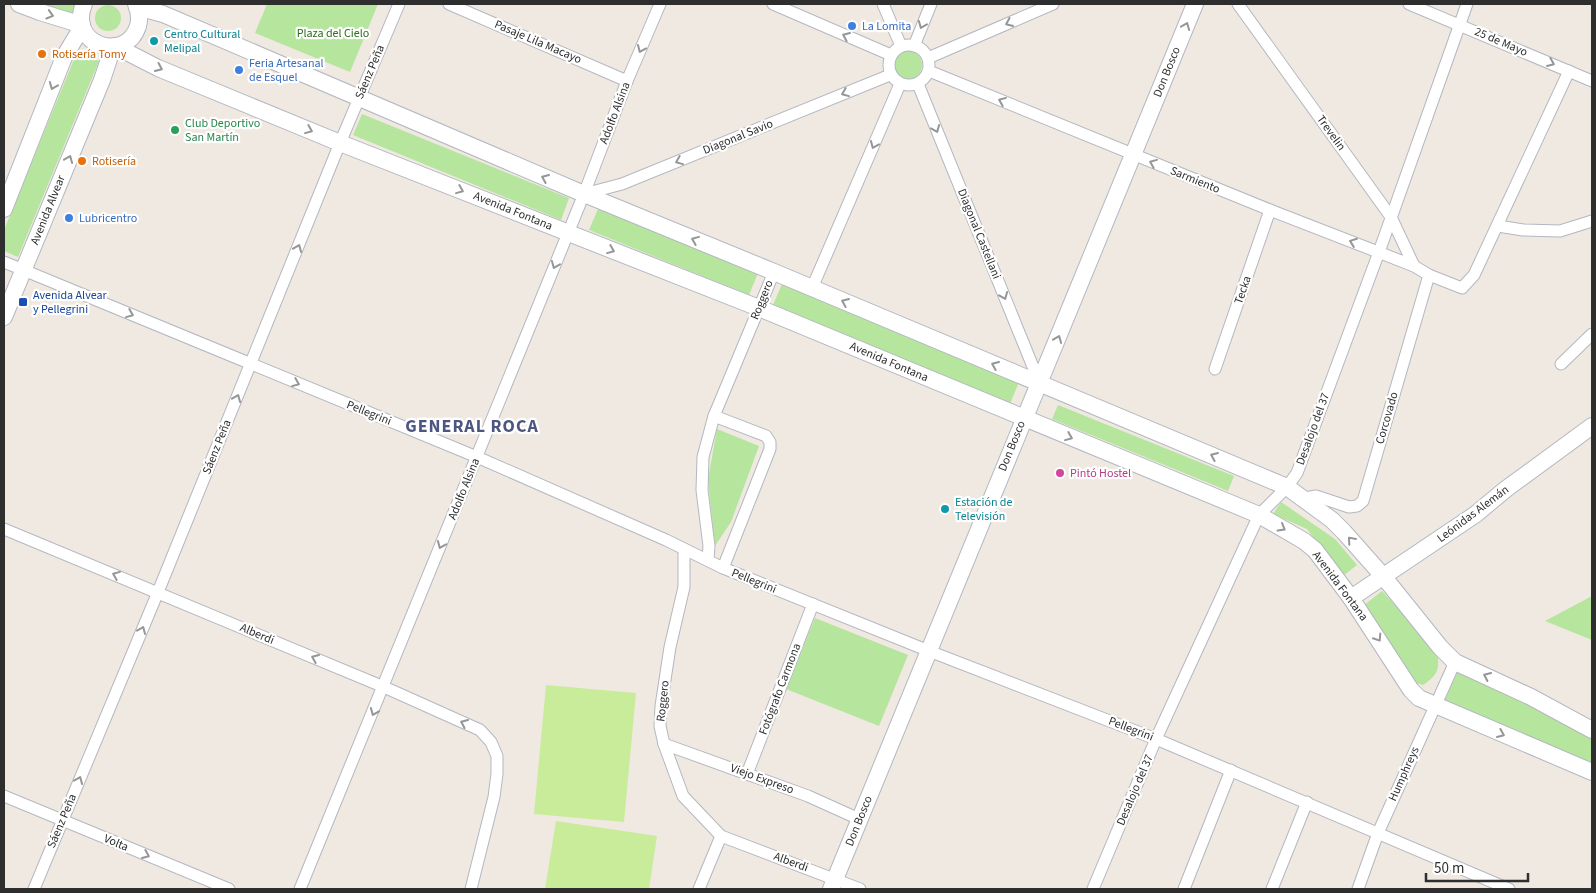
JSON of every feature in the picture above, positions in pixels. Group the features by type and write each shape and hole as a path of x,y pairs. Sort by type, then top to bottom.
{"street":[{"path":"19,4 82,26"},
{"path":"4,209 64,57 82,26 84,4"},
{"name":"Sáenz Peña","path":"34,889 158,592 340,143 399,4"},
{"name":"Pasaje Lila Macayo","path":"449,4 627,81"},
{"name":"Adolfo Alsina","path":"300,889 384,688 584,194 627,81 660,4"},
{"path":"772,4 891,55"},
{"path":"883,4 901,46"},
{"path":"914,46 931,4"},
{"path":"928,58 1054,4"},
{"name":"Don Bosco","path":"833,884 1195,4"},
{"name":"Trevelin","path":"1238,4 1391,217 1414,266"},
{"name":"25 de Mayo","path":"1409,4 1592,81"},
{"name":"Desalojo del 37","path":"1093,889 1156,739 1259,515 1287,487 1297,473 1379,252 1467,4"},
{"path":"136,5 163,14 584,194 1287,487 1305,498 1332,520 1383,576 1440,647 1455,662 1531,697 1592,730"},
{"path":"114,47 128,41 137,30 139,16 136,5"},
{"name":"Avenida Fontana","path":"82,26 85,34 97,44 114,47 158,68 340,143 759,308 1259,515 1304,541 1315,550 1352,598 1410,690 1419,698 1592,772"},
{"path":"901,46 914,46 925,52 928,58 929,71 926,78 918,84 907,86 900,84 890,74 888,68 891,55 901,46"},
{"name":"Avenida Alvear","path":"4,317 114,47"},
{"name":"Sarmiento","path":"929,71 1133,155 1414,266 1429,275 1462,288 1474,275 1498,226"},
{"path":"1569,71 1498,226 1523,230 1560,231 1592,221"},
{"name":"Diagonal Savio","path":"584,194 622,184 890,74"},
{"path":"812,288 900,84"},
{"name":"Diagonal Castellani","path":"918,84 1040,384"},
{"name":"Tecka","path":"1215,369 1270,210"},
{"name":"Pellegrini","path":"4,262 476,457 723,568 928,651 1156,739 1509,889"},
{"name":"Roggero","path":"708,560 709,546 702,490 703,457 714,416 774,272"},
{"name":"Corcovado","path":"1305,498 1316,496 1349,507 1357,506 1363,501 1429,275"},
{"path":"1561,364 1592,334"},
{"path":"714,416 766,436 770,442 770,449 723,568"},
{"name":"Leónidas Alemán","path":"1352,598 1476,514 1506,489 1592,426"},
{"name":"Alberdi","path":"4,529 158,592 480,730 491,742 497,756 497,774 494,796 471,889"},
{"name":"Roggero","path":"684,549 684,587 670,647 661,706 660,726 664,744 683,796 721,836"},
{"name":"Fotógrafo Carmona","path":"747,774 813,604"},
{"name":"Humphreys","path":"1358,889 1378,833 1455,662"},
{"name":"Viejo Expreso","path":"664,744 808,796 859,819"},
{"path":"1184,889 1231,770"},
{"name":"Volta","path":"4,796 229,889"},
{"path":"1272,889 1307,802"},
{"path":"700,889 721,836"},
{"name":"Alberdi","path":"721,836 833,884 860,889"}],"green space":[{"path":"42,4 76,4 71,16"},
{"name":"Plaza del Cielo","path":"267,4 378,4 350,72 255,33"},
{"path":"108,5 117,9 121,18 117,27 108,31 99,27 95,18 99,9"},
{"path":"908,51 918,55 922,65 918,75 908,79 898,75 894,65 898,55"},
{"path":"77,52 99,61 18,257 4,251 4,230"},
{"path":"362,114 569,198 561,220 353,135"},
{"path":"598,209 758,273 749,295 589,230"},
{"path":"782,284 1019,382 1010,404 773,305"},
{"path":"1058,405 1234,476 1228,491 1052,419"},
{"path":"717,429 759,446 731,522 715,546 708,480"},
{"path":"1281,502 1335,539 1357,565 1343,576 1307,529 1273,514"},
{"path":"1382,591 1436,650 1437,670 1432,678 1423,685 1409,681 1363,606"},
{"path":"1592,596 1592,640 1545,621"},
{"path":"815,618 908,655 879,726 786,689"},
{"path":"1458,671 1514,694 1592,737 1592,765 1444,702"},
{"path":"546,685 636,693 624,822 534,814"},
{"path":"556,821 657,836 649,889 545,889"}],"place":[{"name":"La Lomita","path":"852,26"},
{"name":"Centro Cultural Melipal","path":"154,41"},
{"name":"Rotisería Tomy","path":"42,54"},
{"name":"Feria Artesanal de Esquel","path":"239,70"},
{"name":"Club Deportivo San Martín","path":"175,130"},
{"name":"Rotisería","path":"82,161"},
{"name":"Lubricentro","path":"69,218"},
{"name":"Avenida Alvear y Pellegrini","path":"23,302"},
{"name":"Pintó Hostel","path":"1060,473"},
{"name":"Estación de Televisión","path":"945,509"}],"district":[{"name":"GENERAL ROCA","path":"472,426"}]}
